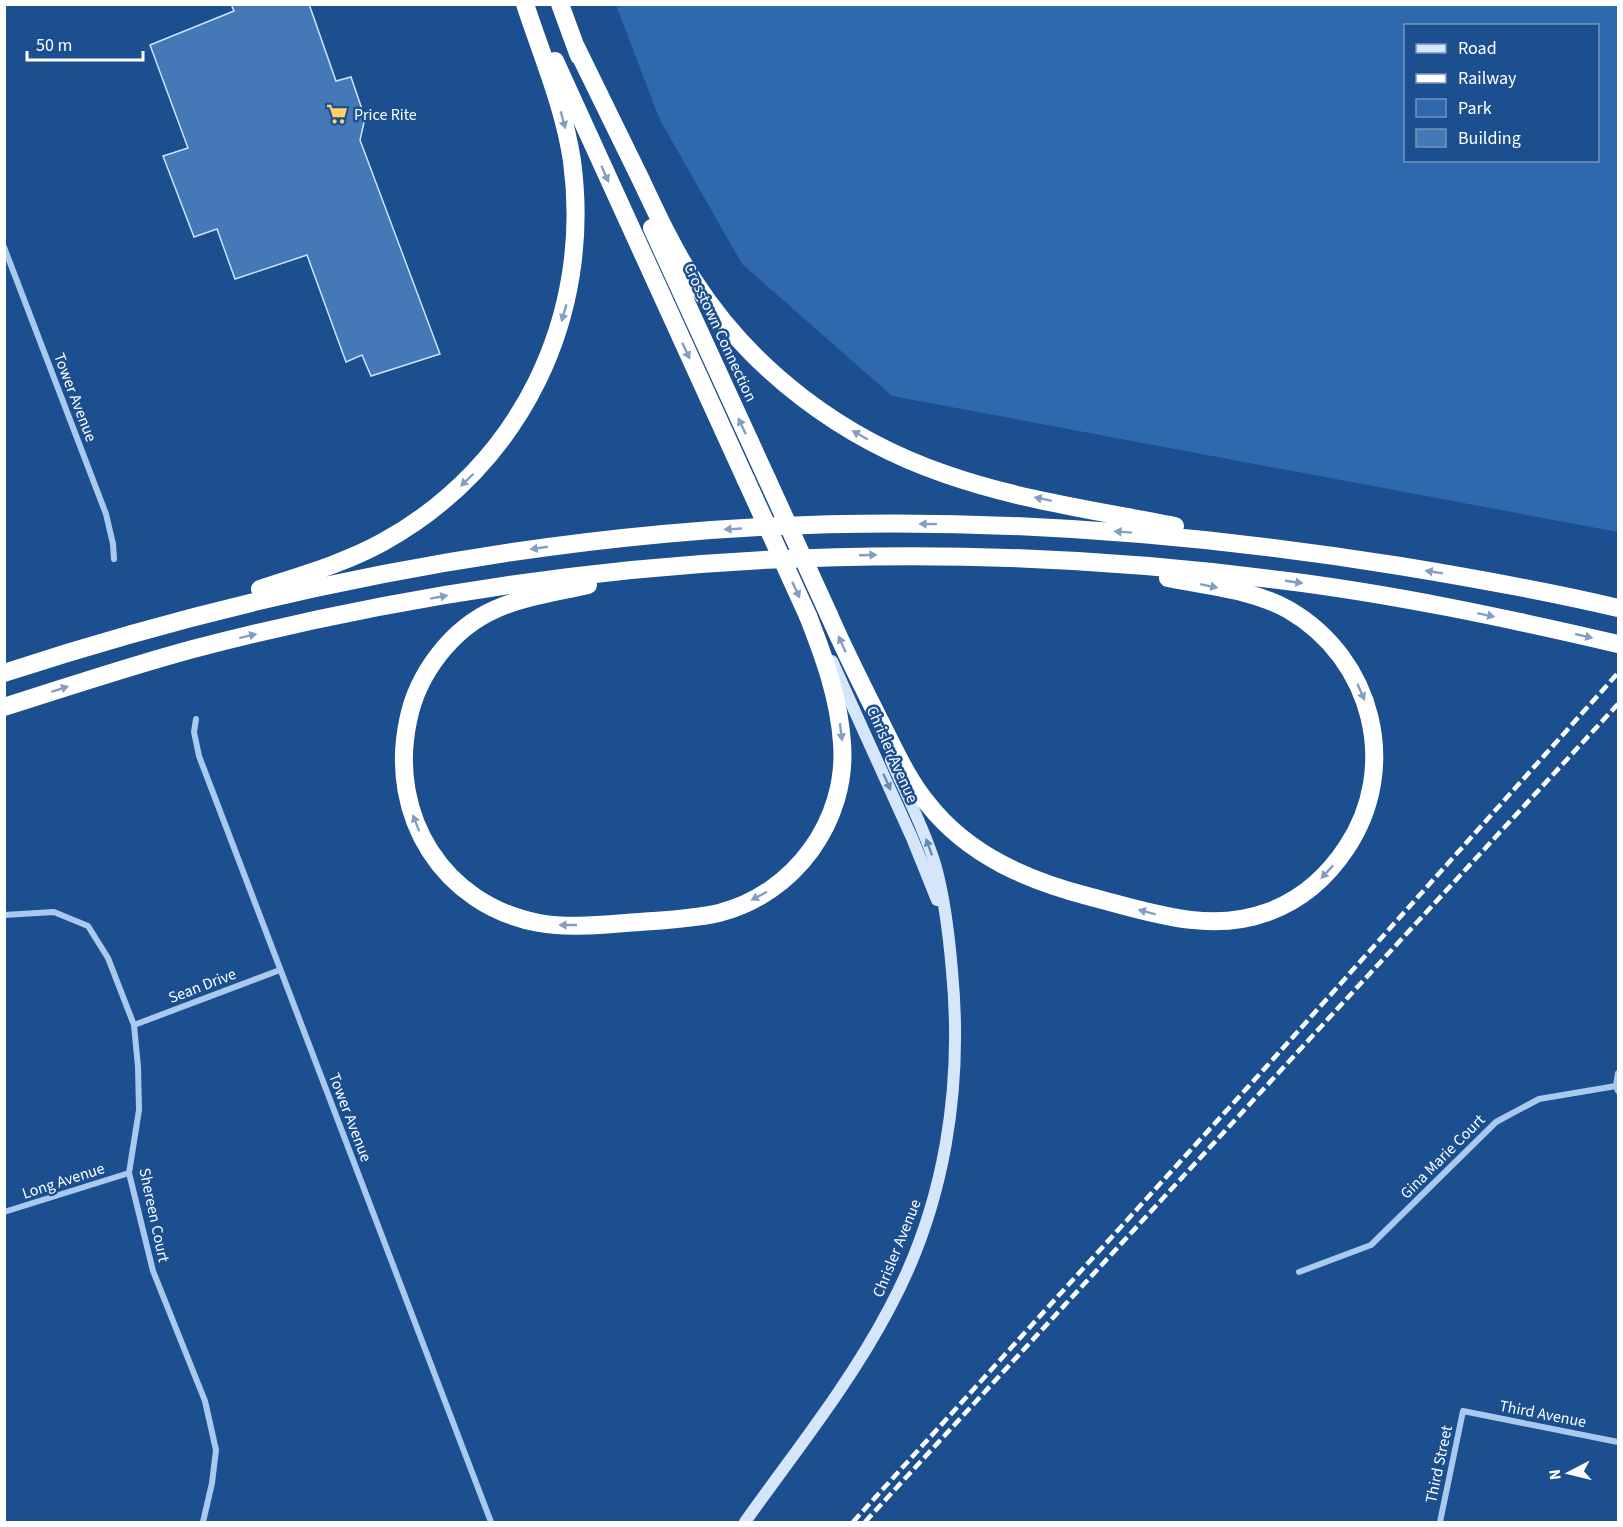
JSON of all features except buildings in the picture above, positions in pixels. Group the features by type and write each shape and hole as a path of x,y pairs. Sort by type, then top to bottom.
{"highway":[{"path":"4,673 334,564 383,543 431,511 457,489 496,449 538,380 558,333 570,284 576,236 574,187 567,135 525,4"},
{"path":"531,4 621,211 808,616 836,699 842,745 842,767 833,809 823,831 805,858 782,882 764,894 720,912 672,920 582,925 539,923 517,917 479,899 460,886 428,850 410,808 403,762 404,740 412,707 425,677 448,643 478,617 513,602 670,566"},
{"name":"Crosstown Connection","path":"560,4 640,203 855,673 903,766 928,805 959,835 997,862 1042,883 1179,919 1225,921 1268,912 1288,903 1316,884 1339,859 1364,816 1372,794 1375,749 1372,726 1365,701 1343,658 1327,640 1289,610 1244,594 1090,561"},
{"path":"575,45 663,225 694,280 735,335 759,360 809,402 851,430 887,450 946,474 1042,499 1286,549"},
{"path":"116,637 251,602 390,572 528,549 668,533 879,524 1008,526 1160,535 1286,549 1465,577 1574,597 1618,608"},
{"path":"4,707 193,649 396,604 521,583 670,566 810,557 879,555 1019,557 1218,572 1450,607 1618,644"}],"street":[{"name":"Tower Avenue","path":"4,247 106,514 114,559"},
{"name":"Chrisler Avenue","path":"808,616 842,681 920,856 934,891 950,945"},
{"name":"Chrisler Avenue","path":"745,1522 869,1345 907,1272 936,1192 952,1109 955,1029 950,945 942,890 934,862 855,673"},
{"name":"Tower Avenue","path":"196,719 194,732 199,756 491,1522"},
{"name":"Shereen Court","path":"4,915 54,912 88,926 108,958 134,1025 139,1110 129,1173 153,1271 205,1401 216,1450 212,1483 203,1522"},
{"name":"Sean Drive","path":"134,1025 280,970"},
{"path":"1617,1088 1618,1073"},
{"name":"Gina Marie Court","path":"1299,1272 1371,1245 1496,1122 1539,1099 1617,1088"},
{"name":"Long Avenue","path":"4,1212 129,1173"},
{"name":"Third Avenue","path":"1463,1411 1618,1442"},
{"name":"Third Street","path":"1440,1522 1463,1411"}],"green space":[{"path":"616,5 1618,5 1618,532 892,396 742,264 660,120"}],"railway":[{"path":"853,1522 1267,1066 1618,673"},
{"path":"865,1522 1618,704"}],"place":[{"name":"Price Rite","path":"337,114"}]}
